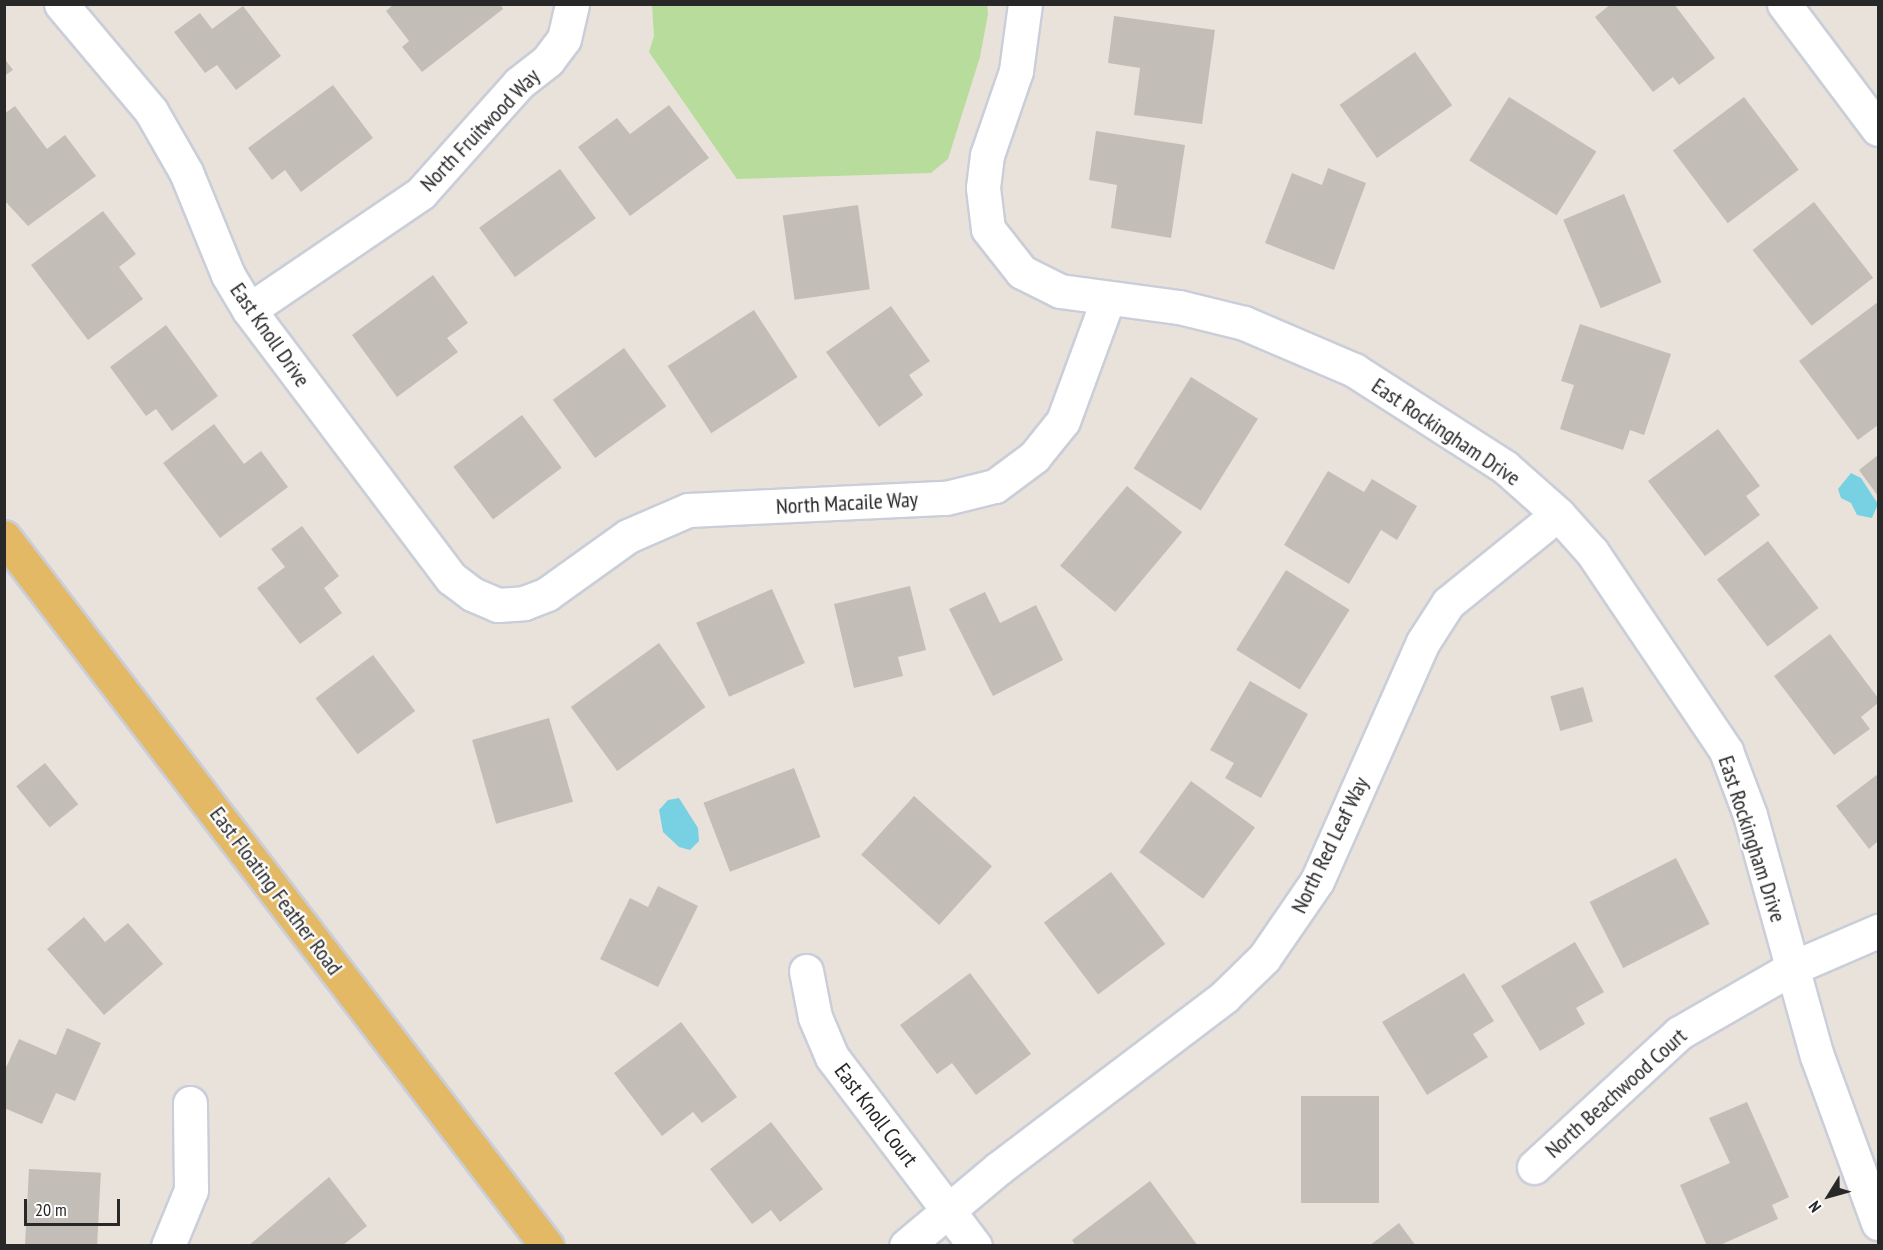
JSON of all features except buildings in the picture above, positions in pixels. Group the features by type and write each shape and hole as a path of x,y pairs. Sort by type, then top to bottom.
{"main road":[{"name":"East Floating Feather Road","path":"4,537 547,1245"}],"street":[{"name":"East Knoll Drive","path":"61,4 150,111 186,172 228,275 249,310 451,578 472,594 498,605"},
{"name":"East Rockingham Drive","path":"1025,4 1016,71 987,155 983,188 988,229 1022,272 1060,291 1179,307 1244,323 1354,370 1505,467 1558,514 1593,552 1726,751 1750,815 1817,1056 1878,1222"},
{"path":"1784,4 1878,129"},
{"name":"North Fruitwood Way","path":"249,310 421,193 519,83 548,60 573,9"},
{"name":"North Macaile Way","path":"498,605 524,603 547,594 628,536 688,510 946,498 995,486 1034,457 1063,421 1108,299"},
{"name":"North Red Leaf Way","path":"906,1245 949,1212 999,1168 1224,997 1264,958 1317,881 1423,642 1448,603 1558,514"},
{"name":"North Beachwood Court","path":"1534,1167 1679,1033 1792,968 1878,931"},
{"name":"East Knoll Court","path":"806,971 815,1017 832,1057 975,1245"},
{"path":"168,1245 191,1190 190,1102"}],"green space":[{"path":"987,4 988,14 980,57 948,159 931,173 737,179 649,52 654,36 652,5"}],"water":[{"path":"1851,473 1861,478 1878,504 1872,518 1857,515 1851,503 1841,498 1838,489"},
{"path":"679,798 698,828 699,841 690,850 679,847 663,832 659,810 668,800"}]}
